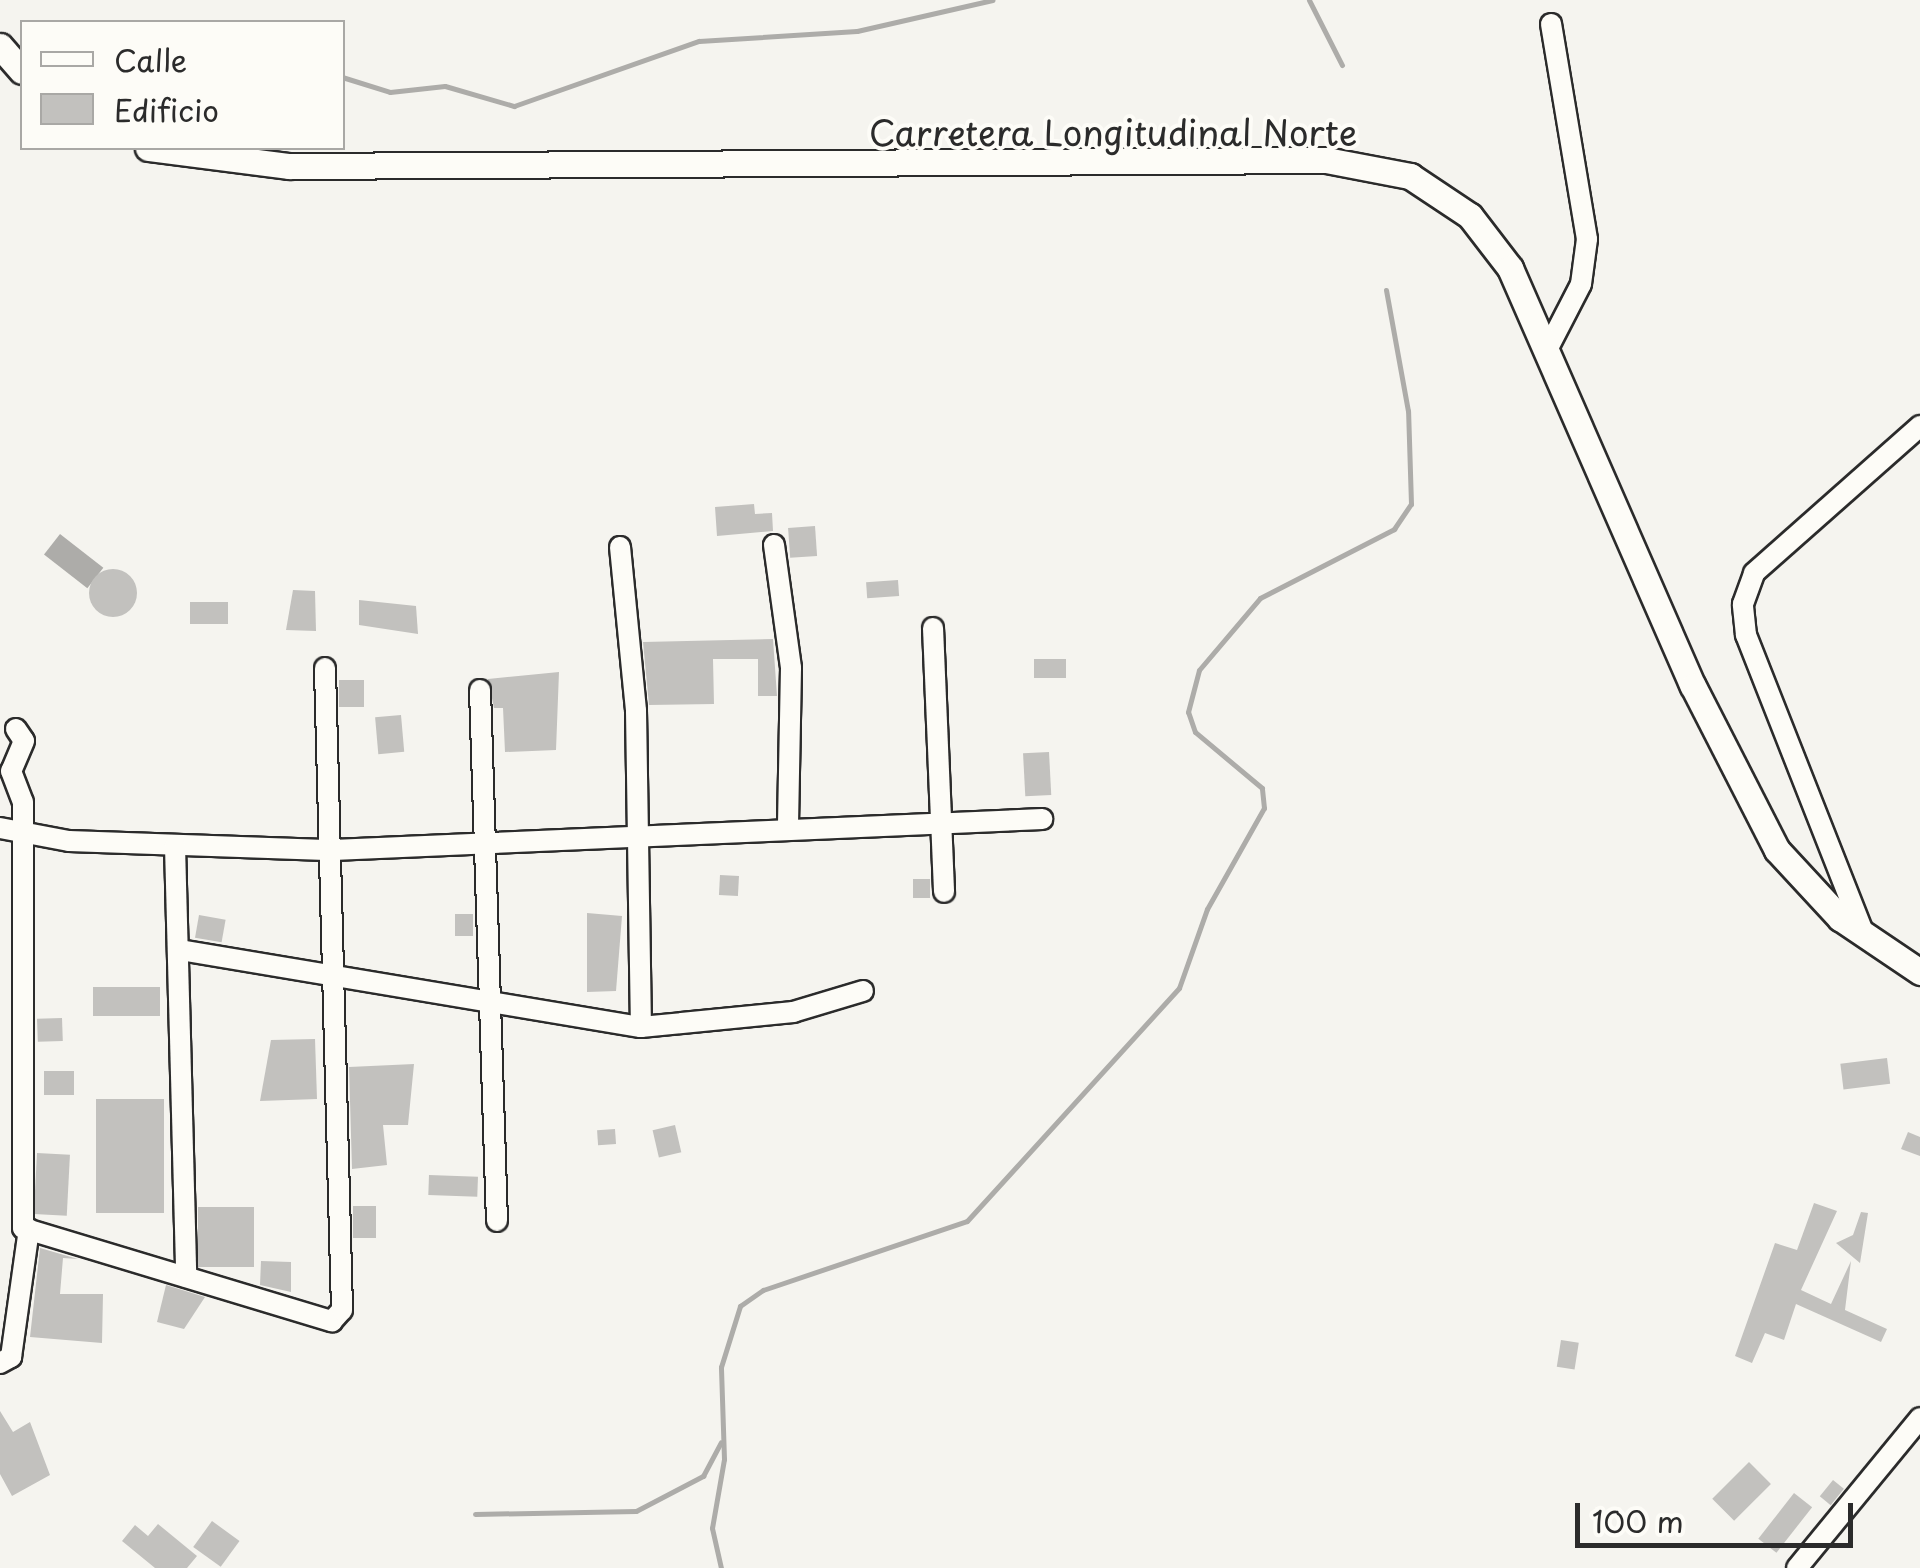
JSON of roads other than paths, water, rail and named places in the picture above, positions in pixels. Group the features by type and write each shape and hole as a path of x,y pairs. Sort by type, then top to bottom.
{"main road":[{"path":"0,46 20,69"},
{"name":"Carretera Longitudinal Norte","path":"164,150 289,166 1354,163 1410,176 1470,216 1510,268 1762,828 1815,896 1866,939 1920,972"}],"street":[{"path":"1547,350 1581,284 1587,239 1550,24"},
{"path":"1866,939 1746,636 1743,604 1754,573 1920,426"},
{"path":"774,546 791,668 788,829"},
{"path":"620,548 636,711 635,840 641,1027"},
{"path":"933,628 944,892"},
{"path":"29,1229 332,1321 340,1315 333,850 324,668"},
{"path":"480,690 482,848 497,1221"},
{"path":"0,1363 11,1357 29,1229 22,834 11,772 24,741 16,729"},
{"path":"0,828 22,834 175,846 333,850 482,848 788,829 1042,819"},
{"path":"175,846 186,1277"},
{"path":"180,950 488,1008 641,1027 794,1012 863,990"},
{"path":"1797,1568 1920,1418"}],"waterway":[{"path":"345,78 390,92 445,86 514,106 699,41 857,31 992,0"},
{"path":"1309,0 1342,65"},
{"path":"721,1568 712,1528 724,1459 721,1367 740,1306 763,1290 967,1221 1179,988 1207,909 1264,808 1262,788 1195,732 1188,712 1199,670 1260,598 1394,529 1411,504 1408,411 1386,290"},
{"path":"475,1514 636,1511 703,1476 721,1442"}]}
